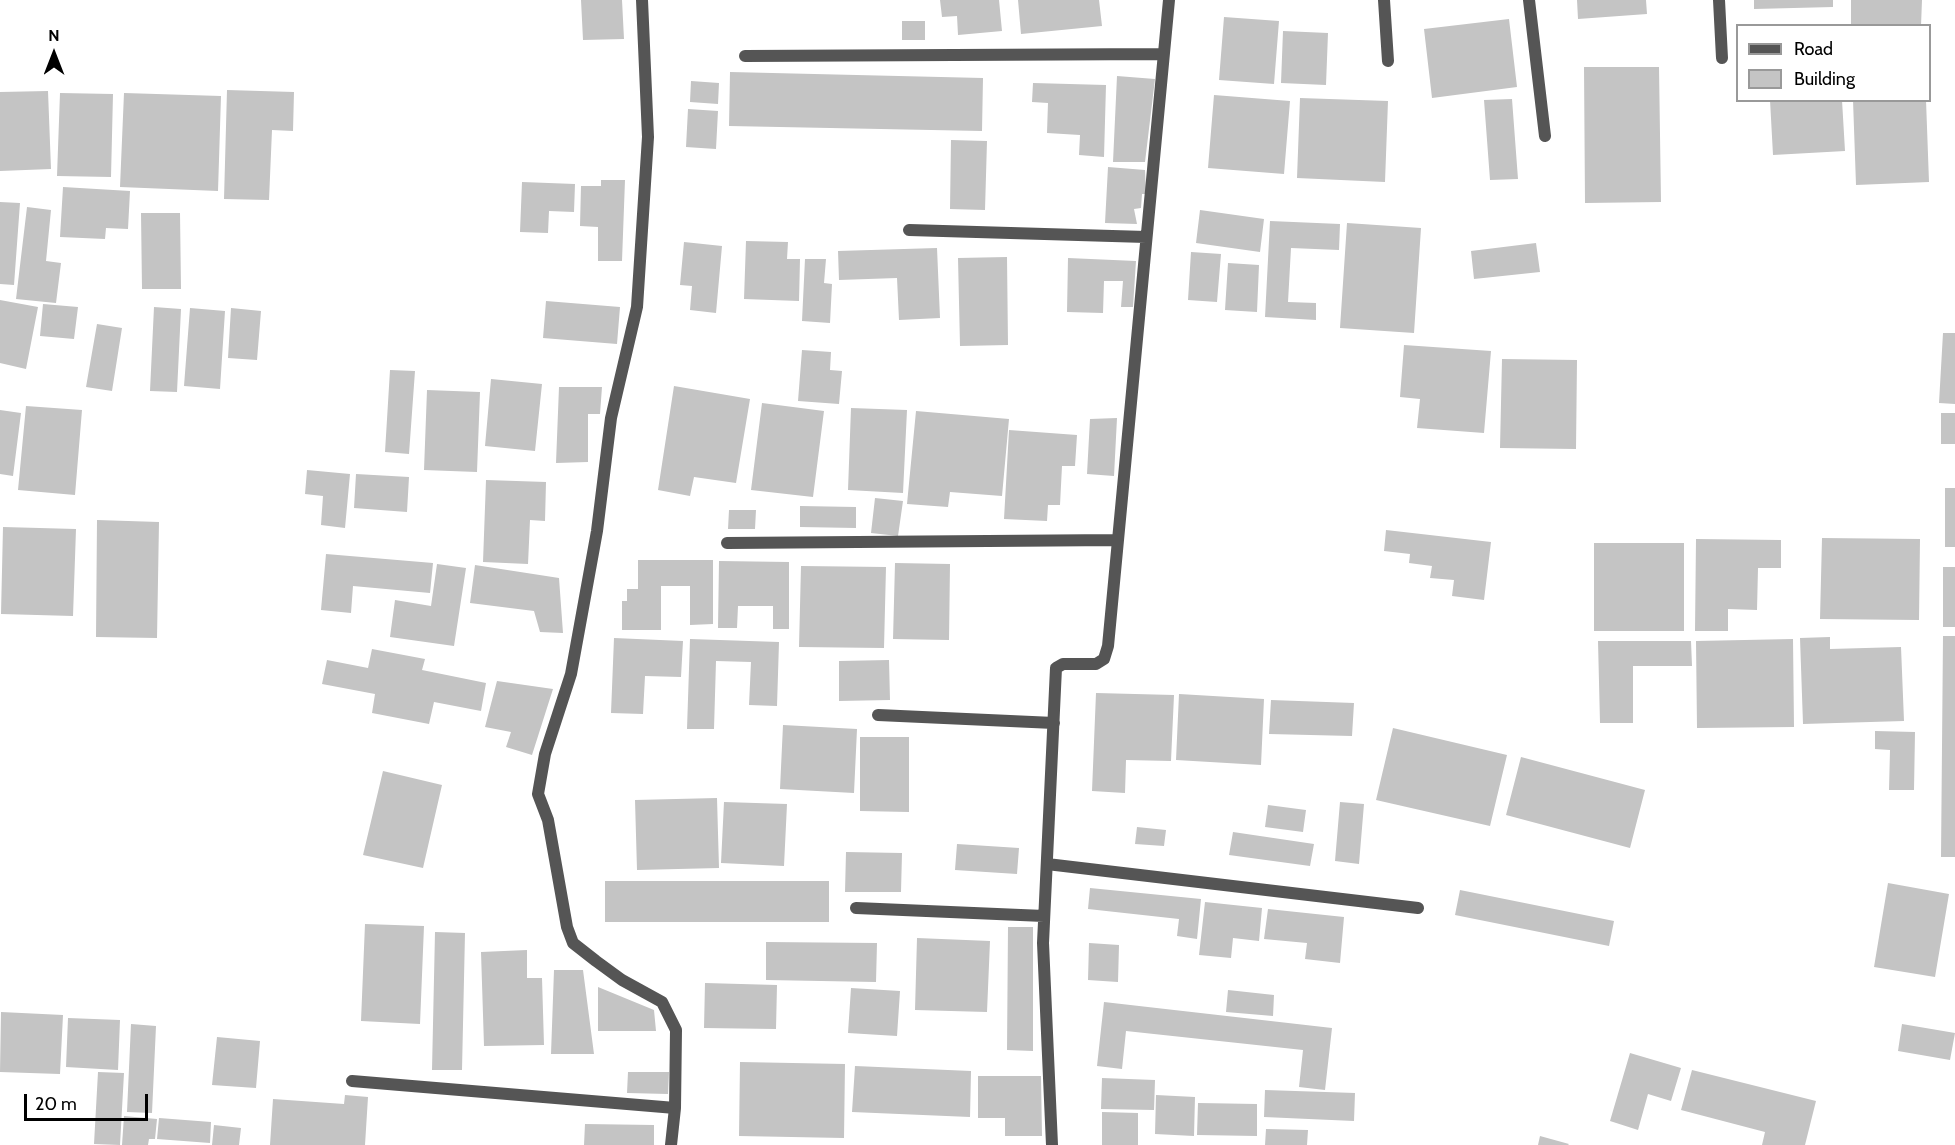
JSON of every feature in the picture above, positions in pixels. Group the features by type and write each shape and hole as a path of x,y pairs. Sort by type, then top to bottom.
{"street":[{"path":"642,0 648,137 637,307 611,418 597,531 571,674 546,754 538,794 548,820 567,927 573,943 622,980 662,1002 676,1030 675,1108 671,1145"},
{"path":"1052,1145 1043,943 1056,668 1063,664 1096,664 1104,659 1107,646 1169,0"},
{"path":"1384,0 1388,61"},
{"path":"1529,0 1545,136"},
{"path":"1719,0 1722,58"},
{"path":"745,57 1163,54"},
{"path":"909,230 1146,237"},
{"path":"727,543 1118,540"},
{"path":"878,715 1054,723"},
{"path":"1047,864 1418,908"},
{"path":"856,908 1044,916"},
{"path":"352,1081 675,1108"}],"building":[{"path":"581,0 622,0 624,39 583,40"},
{"path":"940,0 999,0 1002,31 958,35 957,16 942,17"},
{"path":"1018,0 1099,0 1102,26 1021,34"},
{"path":"1577,0 1646,0 1647,14 1578,19"},
{"path":"1754,0 1833,0 1833,7 1754,9"},
{"path":"1851,0 1922,0 1921,24 1851,24"},
{"path":"1224,17 1279,21 1274,84 1219,80"},
{"path":"1509,19 1517,87 1432,98 1424,29"},
{"path":"902,21 925,21 925,40 902,40"},
{"path":"1283,31 1328,33 1326,85 1281,83"},
{"path":"1584,67 1659,67 1661,202 1585,203"},
{"path":"730,72 983,78 982,131 729,126"},
{"path":"1117,76 1155,79 1145,162 1113,162"},
{"path":"691,81 719,83 718,104 690,102"},
{"path":"1033,83 1106,85 1104,157 1079,155 1080,135 1047,133 1048,103 1032,102"},
{"path":"227,90 294,92 293,131 272,130 269,200 224,199"},
{"path":"48,91 51,169 0,171 0,92"},
{"path":"60,93 113,94 111,177 57,176"},
{"path":"124,93 221,96 218,191 120,187"},
{"path":"1214,95 1290,101 1284,174 1208,168"},
{"path":"1300,98 1388,101 1385,182 1297,178"},
{"path":"1512,99 1518,179 1490,180 1484,100"},
{"path":"1770,102 1842,102 1845,151 1773,155"},
{"path":"1853,102 1926,102 1929,182 1856,185"},
{"path":"688,109 718,111 716,149 686,147"},
{"path":"951,140 987,141 985,210 950,209"},
{"path":"1108,167 1145,170 1146,194 1142,194 1141,208 1134,209 1137,224 1105,223"},
{"path":"601,180 625,180 622,261 598,261 598,227 580,226 581,186 601,186"},
{"path":"522,182 575,184 574,212 549,211 548,233 520,232"},
{"path":"63,187 130,191 128,229 106,228 105,239 60,237"},
{"path":"0,202 20,203 14,285 0,284"},
{"path":"27,207 51,210 46,261 61,263 56,303 16,299"},
{"path":"1200,210 1264,219 1260,252 1196,243"},
{"path":"141,213 180,213 181,289 142,289"},
{"path":"1270,221 1340,224 1339,250 1291,248 1288,302 1316,303 1316,320 1265,317"},
{"path":"1347,223 1421,228 1414,333 1340,328"},
{"path":"746,241 788,242 787,259 800,259 799,301 744,299"},
{"path":"684,242 722,246 716,313 690,310 692,286 680,285"},
{"path":"1536,243 1540,272 1474,279 1471,251"},
{"path":"937,248 940,318 899,320 897,278 839,280 838,251"},
{"path":"1191,252 1221,254 1217,302 1188,300"},
{"path":"1007,257 1008,345 960,346 958,258"},
{"path":"1068,258 1136,261 1133,307 1121,307 1123,281 1104,281 1103,313 1067,312"},
{"path":"805,259 826,259 824,283 832,284 830,323 802,321"},
{"path":"1228,263 1259,265 1257,312 1225,310"},
{"path":"0,300 38,307 26,369 0,363"},
{"path":"546,301 620,307 617,344 543,338"},
{"path":"43,304 78,307 74,339 40,336"},
{"path":"154,307 181,309 177,392 150,391"},
{"path":"190,308 225,311 220,389 184,386"},
{"path":"231,308 261,311 257,360 228,358"},
{"path":"97,324 122,328 112,391 86,387"},
{"path":"1943,333 1955,333 1955,404 1939,403"},
{"path":"1404,345 1491,351 1484,433 1417,428 1420,399 1400,397"},
{"path":"802,350 831,352 830,370 842,371 839,404 798,401"},
{"path":"1502,359 1577,360 1576,449 1500,448"},
{"path":"390,370 415,371 409,454 385,452"},
{"path":"491,379 542,384 535,451 485,446"},
{"path":"674,386 750,399 736,483 694,477 690,496 658,490"},
{"path":"559,387 602,387 600,414 588,414 588,462 556,463"},
{"path":"427,390 480,392 477,472 424,470"},
{"path":"762,403 824,411 813,497 751,490"},
{"path":"26,406 82,410 75,495 18,490"},
{"path":"851,408 907,410 903,493 848,490"},
{"path":"0,410 21,413 13,476 0,474"},
{"path":"916,411 1009,419 1002,496 950,492 948,507 907,504"},
{"path":"1941,413 1955,413 1955,444 1941,444"},
{"path":"1117,418 1114,476 1087,474 1090,419"},
{"path":"1009,430 1077,435 1075,466 1062,466 1060,505 1048,505 1047,521 1004,519"},
{"path":"307,470 350,474 345,528 321,525 323,496 305,494"},
{"path":"356,474 409,477 407,512 354,508"},
{"path":"486,480 546,482 545,521 530,520 528,564 483,562"},
{"path":"1945,488 1955,488 1955,547 1945,547"},
{"path":"875,498 903,501 898,536 871,533"},
{"path":"800,506 856,507 856,528 800,527"},
{"path":"729,510 756,510 755,529 728,529"},
{"path":"97,520 159,522 157,638 96,637"},
{"path":"3,527 76,529 73,616 1,614"},
{"path":"1386,530 1491,542 1484,600 1452,596 1454,580 1430,578 1432,566 1409,563 1410,554 1384,551"},
{"path":"1822,538 1920,539 1919,620 1820,619"},
{"path":"1696,539 1781,540 1781,568 1758,568 1757,610 1728,609 1728,631 1695,631"},
{"path":"1594,543 1684,543 1684,631 1594,631"},
{"path":"326,554 433,563 430,593 353,586 351,613 321,610"},
{"path":"638,560 713,560 713,624 690,625 690,586 661,586 661,630 622,630 622,601 627,601 627,589 638,589"},
{"path":"719,561 789,562 789,629 773,629 773,606 738,606 737,628 718,628"},
{"path":"895,563 950,564 949,640 893,639"},
{"path":"437,564 466,568 454,646 390,637 395,600 431,606"},
{"path":"475,565 559,578 563,633 540,632 534,611 470,603"},
{"path":"801,566 886,567 884,648 799,647"},
{"path":"1943,567 1955,567 1955,627 1943,627"},
{"path":"1943,636 1955,636 1955,857 1941,857"},
{"path":"1830,637 1830,649 1901,647 1904,721 1803,724 1800,638"},
{"path":"614,638 683,641 681,677 645,676 643,714 611,713"},
{"path":"690,639 779,642 777,706 749,705 751,662 716,661 714,729 687,729"},
{"path":"1793,639 1794,727 1697,728 1696,641"},
{"path":"1598,641 1691,641 1692,666 1633,666 1633,723 1600,723"},
{"path":"372,649 425,659 422,670 486,683 481,711 434,702 429,724 372,713 375,694 322,684 327,660 368,668"},
{"path":"889,660 890,700 839,701 839,661"},
{"path":"497,681 553,689 532,755 506,747 511,732 485,727"},
{"path":"1096,693 1174,695 1171,761 1126,760 1125,793 1092,791"},
{"path":"1179,694 1264,699 1261,765 1176,760"},
{"path":"1271,700 1354,703 1352,736 1269,734"},
{"path":"783,725 857,729 854,793 780,789"},
{"path":"1393,728 1507,755 1490,826 1376,800"},
{"path":"1875,731 1915,732 1914,790 1889,790 1890,750 1875,749"},
{"path":"860,737 909,737 909,812 860,811"},
{"path":"1521,757 1645,790 1630,848 1506,815"},
{"path":"383,771 442,785 423,868 363,855"},
{"path":"717,798 719,868 637,870 635,800"},
{"path":"724,802 787,804 784,866 721,863"},
{"path":"1340,802 1364,804 1359,864 1335,861"},
{"path":"1268,805 1306,810 1303,832 1265,827"},
{"path":"1137,827 1166,830 1164,846 1135,844"},
{"path":"1233,832 1314,844 1310,866 1229,855"},
{"path":"957,844 1019,848 1017,874 955,870"},
{"path":"846,852 902,853 901,892 845,892"},
{"path":"605,881 829,881 829,922 605,922"},
{"path":"1888,883 1949,894 1935,977 1874,967"},
{"path":"1090,888 1201,899 1197,939 1177,936 1179,919 1088,909"},
{"path":"1460,890 1614,921 1609,946 1455,915"},
{"path":"1205,902 1262,908 1259,941 1233,938 1231,958 1199,955"},
{"path":"1268,909 1344,917 1340,963 1305,959 1307,943 1264,939"},
{"path":"365,924 424,926 420,1024 361,1021"},
{"path":"1008,927 1033,927 1033,1051 1007,1050"},
{"path":"435,932 465,933 462,1070 432,1070"},
{"path":"917,938 990,941 987,1012 915,1010"},
{"path":"766,942 877,943 876,982 766,980"},
{"path":"1089,943 1119,945 1118,982 1088,980"},
{"path":"527,950 527,978 542,978 544,1045 484,1046 481,952"},
{"path":"554,970 583,970 594,1054 551,1054"},
{"path":"705,983 777,985 776,1029 704,1028"},
{"path":"598,987 654,1010 656,1031 598,1031"},
{"path":"851,988 900,991 897,1036 848,1033"},
{"path":"1228,990 1274,995 1273,1016 1226,1012"},
{"path":"1104,1002 1332,1028 1325,1090 1299,1087 1303,1050 1126,1031 1122,1069 1097,1066"},
{"path":"1,1012 63,1015 60,1074 0,1072"},
{"path":"68,1018 120,1020 118,1070 66,1067"},
{"path":"131,1024 156,1026 152,1113 127,1112"},
{"path":"1902,1024 1955,1033 1950,1060 1898,1051"},
{"path":"217,1037 260,1041 256,1088 212,1085"},
{"path":"1630,1053 1681,1068 1671,1101 1648,1094 1638,1130 1610,1121"},
{"path":"740,1062 845,1064 844,1138 739,1136"},
{"path":"855,1066 971,1071 970,1117 852,1112"},
{"path":"1692,1070 1816,1101 1805,1145 1762,1145 1765,1132 1681,1110"},
{"path":"98,1072 124,1073 120,1145 94,1144"},
{"path":"628,1072 669,1072 668,1094 627,1093"},
{"path":"978,1076 1041,1076 1042,1136 1005,1136 1005,1118 978,1118"},
{"path":"1102,1078 1155,1080 1154,1110 1101,1109"},
{"path":"1265,1090 1355,1093 1354,1121 1264,1117"},
{"path":"345,1095 368,1097 365,1145 270,1145 273,1099 344,1104"},
{"path":"1156,1095 1195,1097 1194,1136 1155,1134"},
{"path":"1198,1103 1257,1104 1257,1136 1197,1135"},
{"path":"1102,1112 1138,1113 1138,1145 1102,1145"},
{"path":"124,1116 157,1119 155,1139 149,1139 148,1145 122,1145"},
{"path":"159,1118 211,1122 210,1143 157,1139"},
{"path":"585,1124 654,1125 654,1145 584,1145"},
{"path":"214,1125 241,1128 239,1145 212,1145"},
{"path":"1266,1129 1308,1130 1307,1145 1265,1145"},
{"path":"1540,1136 1569,1144 1538,1145"}]}
